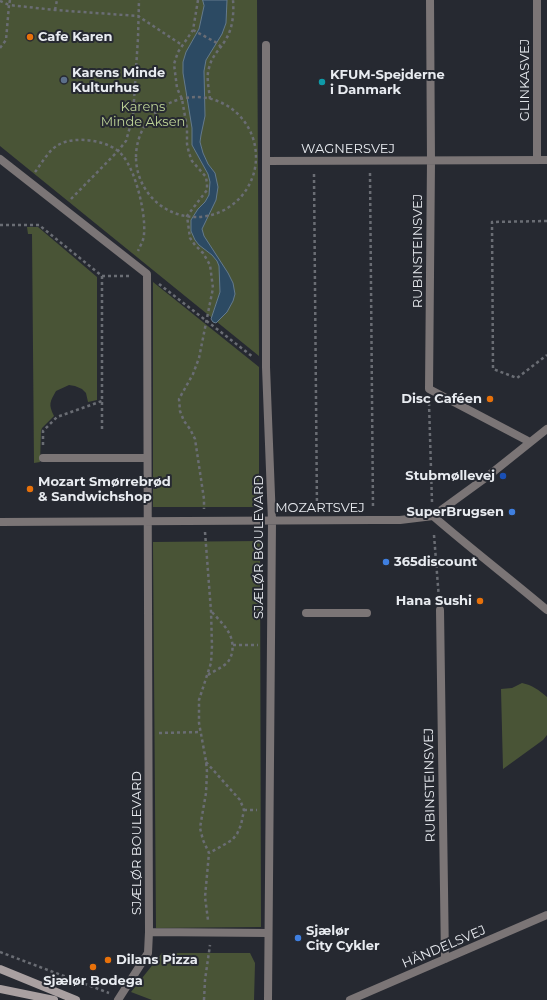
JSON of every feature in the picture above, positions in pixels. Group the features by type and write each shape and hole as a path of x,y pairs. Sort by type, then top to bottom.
{"street":[{"name":"RUBINSTEINSVEJ","path":"429,389 431,161 430,0"},
{"name":"GLINKASVEJ","path":"537,0 537,160"},
{"path":"266,44 266,161"},
{"path":"0,159 147,275"},
{"name":"WAGNERSVEJ","path":"266,161 547,160"},
{"name":"SJÆLØR BOULEVARD","path":"266,161 266,367 274,612 271,645 268,1000"},
{"name":"SJÆLØR BOULEVARD","path":"119,999 148,953 149,932 147,275"},
{"path":"429,389 530,442"},
{"path":"547,429 488,476 433,516 547,610"},
{"path":"43,458 147,458"},
{"name":"MOZARTSVEJ","path":"0,522 400,520 433,516"},
{"name":"RUBINSTEINSVEJ","path":"440,610 445,959"},
{"path":"306,613 367,613"},
{"name":"HÄNDELSVEJ","path":"350,1000 547,915"},
{"name":"SJÆLØR BOULEVARD","path":"149,932 268,932"},
{"path":"0,969 76,1000"},
{"path":"0,989 54,1000"}],"path":[{"path":"0,48 6,40 10,0"},
{"path":"55,10 57,0"},
{"path":"62,208 118,152 126,141 133,116 139,0"},
{"path":"198,0 193,30 178,52 174,64 177,88 182,99 187,128 188,153 192,161 206,177 207,184 207,190 187,216 190,238 203,253 210,265 213,288 199,358 193,374 179,399 180,411 195,439 204,499 204,521 211,611 211,663 200,700 199,723 207,772 206,793 200,828 203,840 209,853 205,897 210,932 210,946 205,980 204,1000"},
{"path":"210,99 209,68 220,46 226,39 230,29 233,0"},
{"path":"0,1 10,5 55,10 138,16 183,46"},
{"path":"193,30 220,46"},
{"path":"182,99 210,99 227,106 242,118 252,134 256,152 255,168 248,188 239,199 228,208 208,216 187,216 175,213 154,200 146,190 140,178 137,166 136,154 139,141 143,130 150,119 159,110 182,99"},
{"path":"28,182 47,155 58,145 71,140 84,139 98,142 115,149 123,156 132,172 142,203 144,235 142,244 131,262"},
{"path":"314,161 317,520"},
{"path":"369,161 373,520"},
{"path":"547,221 492,222 493,369 517,378 547,355"},
{"path":"0,225 39,225 102,276 147,275 266,367"},
{"path":"102,276 102,430"},
{"path":"429,389 433,516 440,610"},
{"path":"43,458 43,431 57,416 102,401"},
{"path":"208,675 221,668 228,662 232,653 233,645 229,633 211,611"},
{"path":"233,645 271,645"},
{"path":"148,733 201,732"},
{"path":"206,762 240,800 244,810 241,825 237,834 232,840 209,853"},
{"path":"0,952 119,999"}],"green space":[{"name":"Karens Minde Aksen","path":"0,0 257,0 259,356 0,146"},
{"path":"27,227 38,227 97,277 97,400 88,402 86,393 82,389 75,386 69,385 56,391 50,403 54,416 42,428 41,431 40,462 34,463 32,234 28,234"},
{"path":"153,282 259,367 259,507 153,507"},
{"path":"260,541 261,927 156,928 153,542"},
{"path":"522,683 535,688 547,697 547,735 543,740 503,769 501,689 512,688"},
{"path":"162,953 250,953 255,963 254,1000 152,1000 131,992"}],"water":[{"path":"203,0 227,0 226,23 222,34 206,60 204,71 205,116 200,142 208,164 215,173 218,187 216,200 202,229 204,236 228,273 233,283 235,294 227,312 216,323 211,319 220,292 219,266 212,255 195,240 191,231 191,220 209,195 210,182 208,174 192,145 192,128 183,73 183,62 186,52 199,29 204,6"}],"place":[{"name":"Cafe Karen","path":"30,37"},
{"name":"Karens Minde Kulturhus","path":"64,80"},
{"name":"KFUM-Spejderne i Danmark","path":"322,82"},
{"name":"Disc Caféen","path":"490,399"},
{"name":"Stubmøllevej","path":"503,476"},
{"name":"Mozart Smørrebrød & Sandwichshop","path":"30,489"},
{"name":"SuperBrugsen","path":"512,512"},
{"name":"365discount","path":"386,562"},
{"name":"Hana Sushi","path":"480,601"},
{"name":"Sjælør City Cykler","path":"298,938"},
{"name":"Dilans Pizza","path":"108,960"},
{"name":"Sjælør Bodega","path":"93,967"}]}
